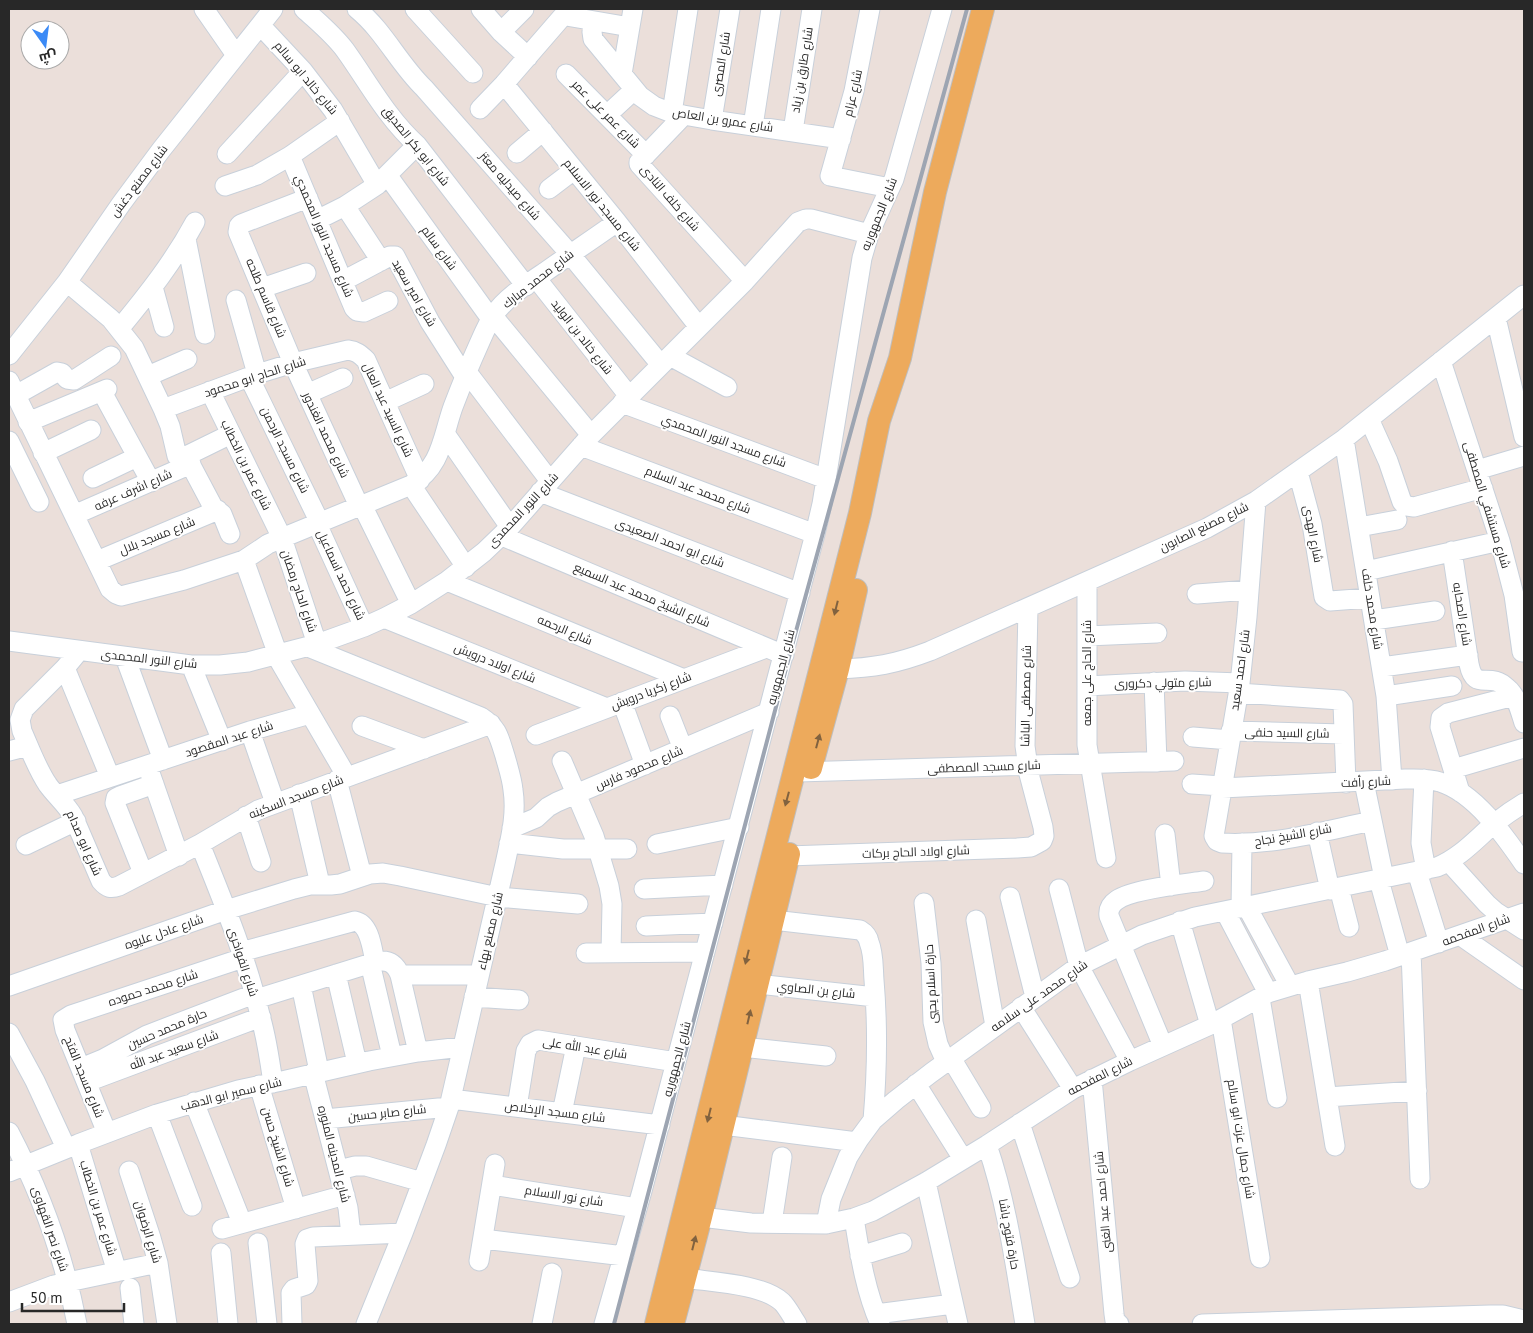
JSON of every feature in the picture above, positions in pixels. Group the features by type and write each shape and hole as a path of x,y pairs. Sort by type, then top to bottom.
{"main road":[{"path":"656,1324 723,1125 788,856 802,772 852,572 896,408 900,381 900,358 935,192 983,9"},
{"path":"673,1324 685,1278 692,1215 761,902 802,772 838,669 852,572"}],"street":[{"path":"204,9 236,55"},
{"name":"شارع ابو بكر الصديق","path":"304,9 336,39 406,135 417,145 531,282"},
{"name":"شارع صيدليه معتز","path":"357,9 385,39 412,76 665,360"},
{"path":"415,9 473,73"},
{"path":"481,9 501,32 528,57"},
{"path":"501,32 524,9"},
{"path":"622,74 633,9"},
{"path":"678,114 688,9"},
{"name":"شارع المصرى","path":"712,120 730,9"},
{"path":"753,126 771,9"},
{"name":"شارع طارق بن زياد","path":"793,131 812,9"},
{"name":"شارع عزام","path":"870,9 854,91 830,176 890,188"},
{"name":"شارع الجمهوريه","path":"604,1324 660,1124 815,534 822,504 862,258 869,234 896,172 942,9"},
{"name":"شارع مصنع دغش","path":"9,355 67,282 121,204 266,15"},
{"name":"شارع خالد ابو سالم","path":"266,15 304,72 382,180"},
{"path":"480,109 562,17 566,16 630,27"},
{"name":"شارع عمرو بن العاص","path":"593,21 593,39 634,90 654,106 678,114 712,120 841,139"},
{"path":"227,154 304,72"},
{"name":"شارع عمر على عمر","path":"566,74 646,155"},
{"name":"شارع مسجد نور الاسلام","path":"504,84 617,222 699,327"},
{"path":"607,115 634,90"},
{"name":"شارع خلف النادى","path":"678,114 639,162 640,165 745,281"},
{"path":"225,186 257,174 290,156 340,121"},
{"path":"517,153 543,131"},
{"path":"317,220 345,206 382,180 417,145"},
{"name":"شارع مسجد النور المحمدي","path":"290,156 354,308 357,311 364,312 388,301"},
{"path":"549,189 574,170"},
{"name":"شارع سالم","path":"382,180 492,318 586,441"},
{"name":"شارع قاسم طلحه","path":"293,364 238,232 239,226 242,224 308,198"},
{"path":"345,206 380,261"},
{"name":"شارع النور المحمدى","path":"9,642 191,665 220,665 248,662 312,645 384,618 411,604 447,581 466,567 506,531 586,441 745,281 798,222 811,219 869,234"},
{"path":"120,328 173,260 195,222"},
{"name":"شارع محمد مبارك","path":"416,482 436,460 466,374 492,318 504,304 531,282 617,222"},
{"path":"186,239 205,334"},
{"name":"شارع امير سعيد","path":"343,281 390,256 396,258 430,322 466,374"},
{"path":"262,288 306,273"},
{"path":"67,282 111,319 134,348 170,426 177,456 189,460 213,507 222,514 230,534"},
{"name":"شارع خالد بن الوليد","path":"531,282 626,400"},
{"path":"153,287 164,327"},
{"name":"شارع مصنع الصابون","path":"838,669 877,666 907,660 1207,528 1256,501 1344,439 1524,295"},
{"name":"شارع مسجد الرحمن","path":"236,300 253,376 319,524"},
{"path":"1496,318 1524,437"},
{"name":"شارع الحاج ابو محمود","path":"163,409 253,376 348,350"},
{"name":"شارع السيد عبد العال","path":"348,350 361,354 366,360 385,402 416,482 466,567"},
{"path":"111,356 74,380 67,379 62,373 56,372 12,388 110,588 116,594 121,596 184,580 244,560 268,544 416,482"},
{"path":"148,376 187,359"},
{"path":"665,360 727,386"},
{"name":"شارع مستشفي المصطفى","path":"1441,361 1500,541 1514,595 1522,652"},
{"name":"شارع محمد الغندور","path":"293,364 361,506 411,604"},
{"path":"466,374 545,487"},
{"path":"307,394 343,378"},
{"path":"385,402 424,384"},
{"path":"28,422 105,391 150,482"},
{"name":"شارع عمر بن الخطاب","path":"210,391 282,538"},
{"name":"شارع مسجد النور المحمدي","path":"626,400 826,479"},
{"path":"1369,419 1388,461 1402,502 1402,513"},
{"path":"43,453 91,430"},
{"name":"شارع اشرف عرفه","path":"74,515 150,482 231,434"},
{"path":"446,435 506,531"},
{"name":"شارع محمد خلف","path":"1344,439 1382,667 1392,780"},
{"path":"9,441 39,502"},
{"name":"شارع محمد عبد السلام","path":"586,441 815,534"},
{"path":"1359,527 1402,513 1480,479 1524,456"},
{"path":"93,478 137,458"},
{"name":"شارع الهدى","path":"1298,472 1312,524 1324,597 1330,601 1370,598"},
{"name":"شارع ابو احمد الصعيدى","path":"545,487 800,593"},
{"name":"شارع احمد سعيد","path":"1216,838 1215,830 1239,688 1256,501"},
{"name":"شارع مسجد بلال","path":"97,561 218,510"},
{"name":"شارع احمد اسماعيل","path":"319,524 364,627"},
{"name":"شارع الشيخ محمد عبد السميع","path":"506,531 784,655"},
{"name":"شارع الحاج رمضان","path":"282,538 312,645"},
{"path":"1366,571 1500,541"},
{"name":"شارع الصحابه","path":"1452,551 1473,676 1476,680 1496,680 1508,688 1514,696"},
{"path":"244,560 277,655 310,714 342,779 362,876"},
{"name":"شارع الرحمه","path":"447,581 684,679"},
{"name":"شارع الحاج على جمعه","path":"1087,582 1086,736 1089,764 1106,858"},
{"path":"1197,594 1249,590"},
{"name":"شارع مصطفى الباشا","path":"1028,608 1024,746 1043,827 1044,836 1042,841"},
{"path":"1374,620 1435,611"},
{"name":"شارع اولاد درويش","path":"384,618 614,705"},
{"path":"1087,636 1157,633"},
{"path":"312,645 482,717 491,724"},
{"name":"شارع زكريا درويش","path":"536,734 766,648"},
{"name":"شارع ابو صدام","path":"79,651 24,710 21,726 28,746 43,776 68,807 76,821 101,881 109,888"},
{"path":"1382,667 1468,655"},
{"path":"124,657 155,762 154,784 178,856"},
{"path":"191,665 222,741"},
{"path":"65,668 110,777"},
{"name":"شارع متولي دكرورى","path":"1087,686 1184,680 1338,699 1342,704 1344,734"},
{"name":"شارع مسجد المصطفى","path":"802,772 1165,762 1154,682"},
{"path":"1386,696 1452,686"},
{"path":"1460,792 1440,727 1440,718 1448,713 1514,696 1524,723"},
{"path":"614,705 645,765"},
{"name":"شارع محمود فارس","path":"511,836 553,804 769,712"},
{"name":"شارع عبد المقصود","path":"57,795 250,731 310,714"},
{"path":"670,716 683,749"},
{"name":"شارع مسجد السكينه","path":"109,888 119,886 178,856 246,816 275,803 491,724"},
{"name":"شارع مصنع بهاء","path":"366,1324 403,1233 450,1103 511,836 514,803 511,777 500,738 491,724"},
{"path":"362,726 424,749"},
{"path":"250,731 275,803"},
{"path":"1344,734 1355,782 1372,821 1382,879 1405,954 1417,1091 1420,1180"},
{"name":"شارع السيد حنفى","path":"1193,737 1344,734"},
{"path":"9,751 28,746"},
{"path":"1453,769 1524,748"},
{"path":"562,762 594,836 611,893 611,952"},
{"path":"1424,778 1421,843 1422,871 1439,943"},
{"name":"شارع رأفت","path":"1192,784 1222,787 1424,778 1438,781 1460,792 1495,823 1524,864"},
{"path":"143,873 115,803 116,798 120,796 154,784"},
{"path":"299,794 320,884"},
{"name":"شارع محمد على سلامه","path":"826,1224 836,1185 848,1157 873,1120 948,1060 1079,966 1121,945 1180,921 1422,871 1449,862 1462,853 1495,823 1524,803"},
{"path":"246,816 261,862"},
{"path":"26,845 76,821"},
{"name":"شارع الشيخ نجاح","path":"1216,838 1222,843 1280,839 1372,821"},
{"path":"657,844 738,827"},
{"path":"1317,832 1349,927"},
{"path":"1165,834 1171,886"},
{"path":"511,836 564,849 627,849"},
{"name":"شارع اولاد الحاج بركات","path":"788,856 1017,848 1031,847 1042,841"},
{"path":"1242,843 1238,909 1264,996 1277,1098"},
{"name":"شارع الفواخرى","path":"200,844 242,955 261,1017 266,1084"},
{"path":"1449,862 1487,904 1524,930"},
{"name":"شارع عادل عليوه","path":"9,986 226,910 303,886 340,884 377,873 498,897 578,904"},
{"path":"1163,1046 1108,910 1118,899 1133,893 1204,881"},
{"path":"644,889 723,886"},
{"path":"1059,889 1079,966 1130,1061"},
{"path":"1010,897 1028,1002 1073,1089"},
{"name":"حارة اسلام يحيي","path":"924,904 931,963 932,1022 938,1044 981,1108"},
{"path":"1238,909 1290,986"},
{"name":"شارع المفحمه","path":"692,1215 751,1223 826,1224 854,1218 873,1211 926,1182 1073,1089 1216,1022 1264,996 1290,986 1347,972 1405,954 1524,913"},
{"path":"773,920 860,930 869,940 875,997 876,1045 873,1120"},
{"path":"976,920 995,1026"},
{"name":"شارع محمد حموده","path":"63,1020 71,1015 242,955 349,922 359,921 366,928 373,962"},
{"name":"شارع جمال عزت ابو سالم","path":"1180,921 1216,1022 1260,1258"},
{"path":"646,926 713,923"},
{"path":"1461,936 1524,980"},
{"path":"586,953 705,952"},
{"path":"392,1056 373,962 383,960 391,962 397,968 400,975 418,1052"},
{"name":"حارة محمد حسين","path":"84,1075 103,1059 147,1035 255,996 300,985 373,962"},
{"path":"336,974 357,1063"},
{"path":"400,975 479,975"},
{"path":"1308,981 1335,1146"},
{"name":"شارع بن الصاوي","path":"757,984 875,997"},
{"name":"شارع المدينه المنوره","path":"300,985 326,1119 348,1208 351,1235"},
{"path":"474,997 519,1000"},
{"name":"شارع سعيد عبد الله","path":"84,1075 261,1017"},
{"name":"شارع مسجد الفتح","path":"63,1020 65,1030 107,1132"},
{"name":"شارع عمر بن الخطاب","path":"9,1033 72,1146 117,1272"},
{"name":"شارع عبد الله على","path":"518,1107 526,1051 530,1044 534,1042 542,1040 676,1062"},
{"path":"562,1112 576,1046"},
{"name":"شارع سمير ابو الدهب","path":"9,1172 107,1132 194,1102 357,1063 418,1052 462,1047"},
{"path":"742,1047 826,1056"},
{"name":"شارع احمد عبد الغنى","path":"1092,1079 1114,1314 1115,1321 1118,1324"},
{"name":"شارع الشيخ حسن","path":"266,1084 296,1208"},
{"path":"916,1084 963,1160"},
{"path":"1327,1097 1417,1091"},
{"path":"194,1102 242,1224"},
{"name":"شارع مسجد الإخلاص","path":"450,1103 518,1107 660,1124"},
{"name":"شارع صابر حسين","path":"326,1119 450,1103"},
{"path":"158,1114 192,1206"},
{"path":"1020,1123 1070,1278"},
{"path":"723,1125 857,1142"},
{"name":"شارع نصر القهاوى","path":"9,1132 36,1187 68,1281 76,1324"},
{"name":"حارة فتوح باشا","path":"987,1145 1005,1207 1025,1324"},
{"path":"772,1223 782,1157"},
{"path":"479,1260 495,1164"},
{"path":"339,1170 355,1166 366,1166 422,1182"},
{"name":"شارع الرضوان","path":"129,1172 158,1263 166,1324"},
{"path":"926,1182 958,1324"},
{"name":"شارع نور الاسلام","path":"492,1185 637,1208"},
{"path":"222,1229 345,1195"},
{"path":"854,1218 868,1295 878,1319 954,1304"},
{"path":"292,1324 291,1294 296,1288 304,1286 308,1281 306,1240 313,1237 403,1233"},
{"path":"483,1239 624,1256"},
{"path":"258,1242 267,1324"},
{"path":"860,1256 902,1244"},
{"path":"221,1253 228,1324"},
{"path":"9,1302 68,1281 158,1263"},
{"path":"542,1324 552,1273"},
{"path":"685,1278 756,1288 770,1293 781,1301 797,1324"},
{"path":"130,1288 134,1324"},
{"path":"1202,1324 1524,1320"}],"railway":[{"path":"614,1324 793,642 967,9"}]}
